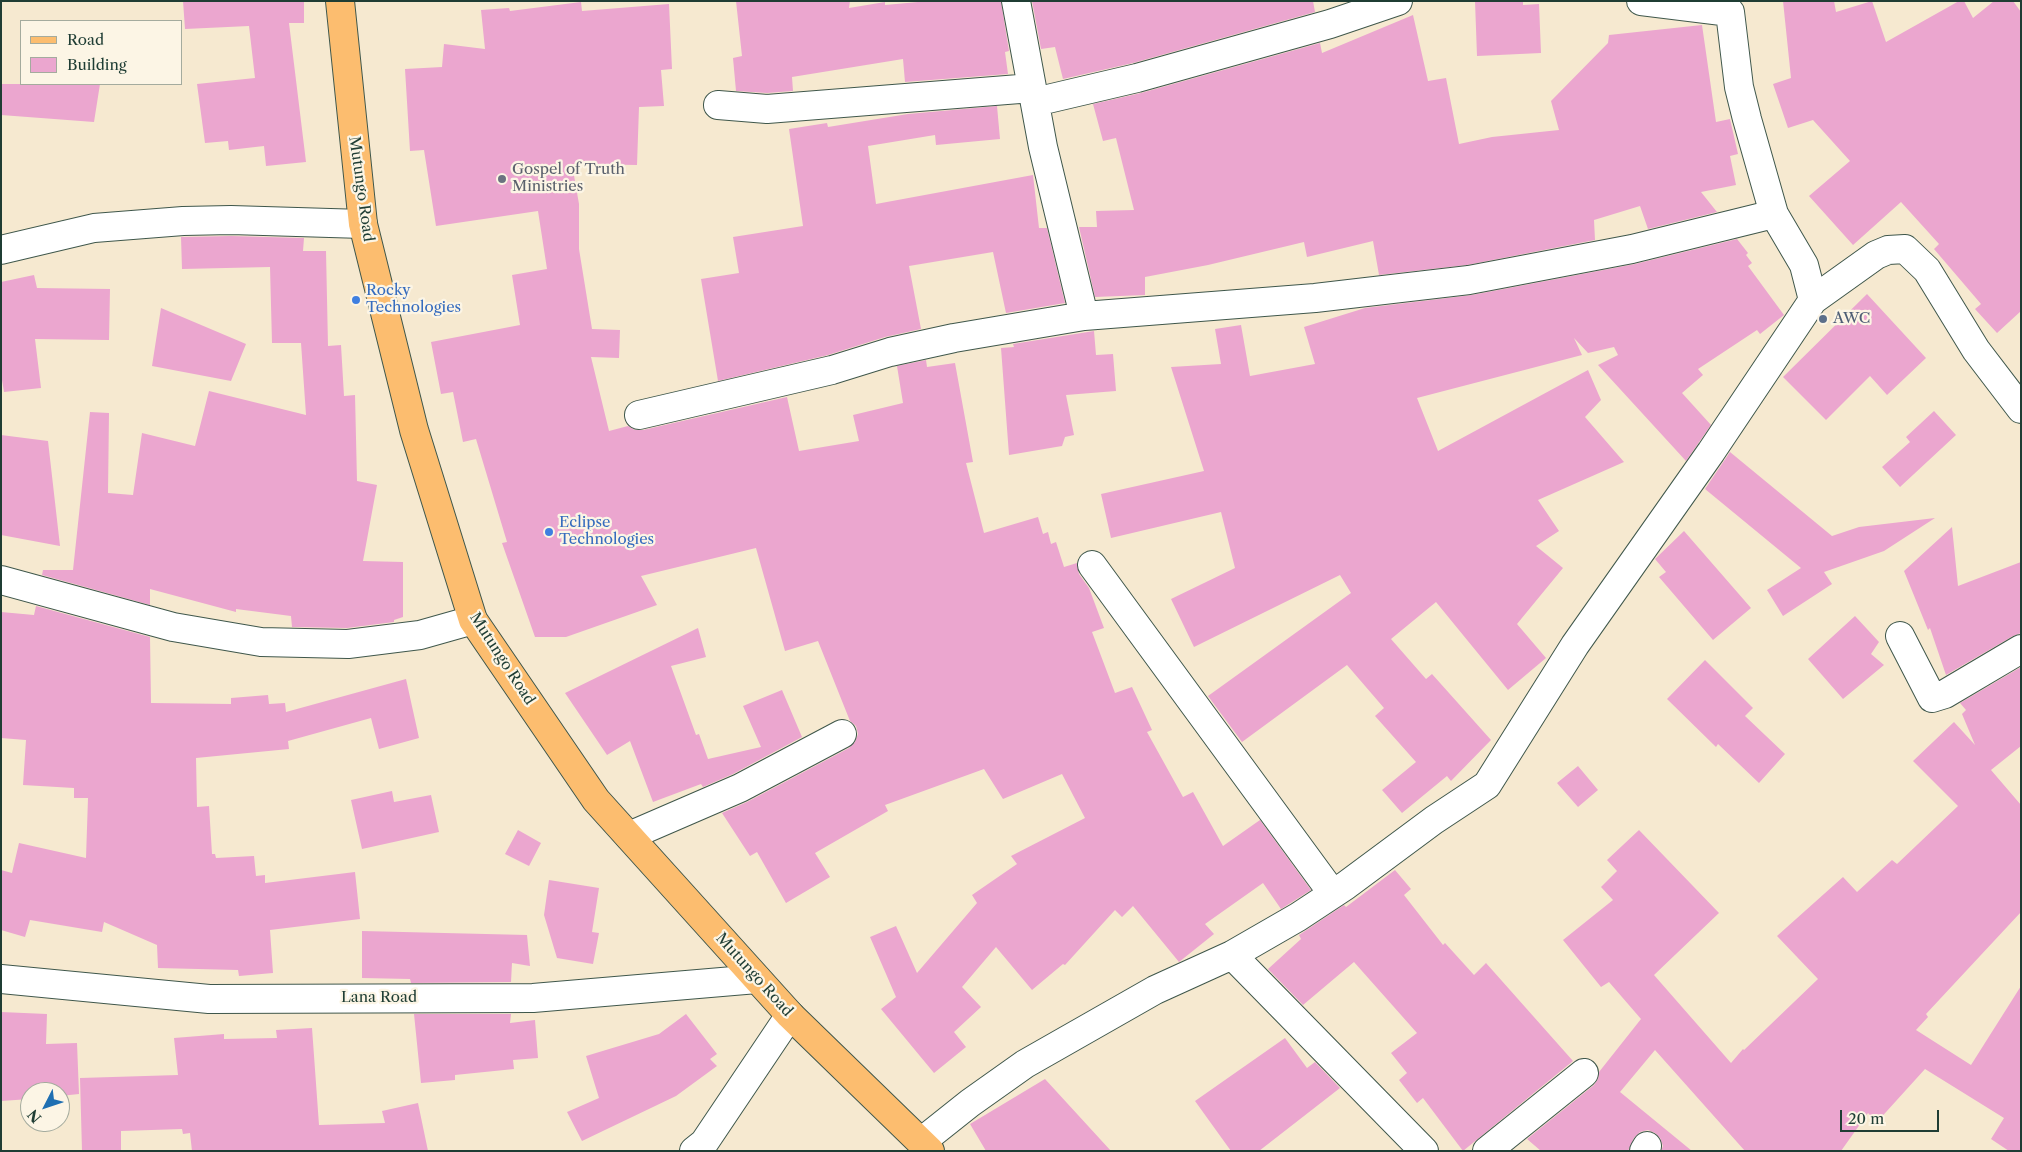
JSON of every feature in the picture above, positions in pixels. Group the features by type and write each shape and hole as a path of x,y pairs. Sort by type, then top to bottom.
{"main road":[{"name":"Mutungo Road","path":"340,1 363,224 414,430 473,620 596,800 790,1015 925,1146"}],"street":[{"path":"1016,1 1043,147 1084,316"},
{"path":"718,105 767,109 1034,95 1174,68 1330,24 1398,1"},
{"path":"1641,1 1730,7 1739,87 1746,119 1774,214 1804,265 1813,300"},
{"path":"639,414 832,370 890,352 945,340 1084,316 1315,298 1470,280 1632,249 1774,214"},
{"path":"1,250 94,228 183,221 230,220 363,224"},
{"path":"925,1146 970,1103 1025,1064 1156,990 1232,954 1298,917 1487,784 1575,645 1711,452 1813,300 1876,255 1888,250 1905,249 1927,270 1976,350 2021,409"},
{"path":"1092,564 1333,894"},
{"path":"1,580 173,627 261,642 348,644 420,635 473,620"},
{"path":"1900,636 1932,698 1945,694 2021,649"},
{"path":"629,836 740,788 842,734"},
{"path":"1232,954 1424,1151"},
{"name":"Lana Road","path":"1,979 209,999 533,998 757,979"},
{"path":"694,1151 704,1143 790,1015"},
{"path":"1487,1151 1584,1072"}],"building":[{"path":"183,1 304,1 304,23 289,23 306,162 266,166 264,146 229,150 228,141 205,143 197,84 255,78 249,26 185,29"},
{"path":"736,1 850,1 849,8 885,2 885,5 929,1 1001,1 1009,51 1005,52 1008,74 905,82 903,59 792,77 793,91 767,93 736,91 733,58 742,56"},
{"path":"1032,1 1313,1 1315,12 1133,63 1063,79 1055,47 1041,49"},
{"path":"1475,1 1523,1 1523,5 1539,4 1541,53 1477,56"},
{"path":"1783,1 1834,1 1836,12 1872,1 1886,42 1959,1 1964,1 1973,18 1994,1 2013,1 2021,12 2021,311 1997,333 1975,309 1981,304 1934,249 1939,244 1901,202 1853,245 1809,196 1850,161 1813,120 1788,128 1773,84 1791,78"},
{"path":"581,2 582,11 669,4 672,69 661,70 664,106 639,107 637,165 572,164 579,204 579,249 592,329 620,330 619,358 591,357 609,431 628,426 635,430 643,430 787,397 799,451 859,441 853,415 903,403 897,366 926,360 927,367 955,363 973,462 966,463 984,533 1038,517 1043,534 1048,532 1051,544 1056,542 1064,567 1077,563 1079,574 1089,588 1104,628 1092,632 1115,693 1132,687 1152,730 1147,732 1183,797 1193,792 1223,846 1260,820 1311,890 1281,909 1263,883 1205,924 1214,934 1179,962 1133,906 1122,917 1115,910 1065,965 1063,964 1032,990 996,947 962,987 981,1007 954,1032 966,1047 934,1073 881,1009 896,997 870,937 896,926 917,973 977,903 972,895 1017,864 1011,856 1085,818 1062,774 1003,799 984,769 885,805 888,811 815,853 830,877 786,903 757,852 750,856 722,813 747,802 849,748 855,742 858,734 856,726 850,721 818,641 785,651 756,548 641,576 657,605 566,637 535,637 502,543 507,542 476,439 463,442 453,392 441,394 431,342 520,325 512,275 547,269 538,211 436,226 424,150 410,151 405,69 442,67 444,44 485,49 481,10 509,8 510,11"},
{"path":"1413,15 1428,81 1446,78 1459,144 1492,137 1559,130 1551,101 1608,43 1609,35 1702,25 1716,122 1730,119 1738,154 1730,156 1736,185 1701,192 1717,212 1648,229 1640,206 1594,220 1595,240 1467,265 1379,275 1373,241 1307,257 1304,242 1208,265 1145,277 1145,295 1095,297 1079,227 1097,227 1096,211 1134,210 1116,138 1103,141 1093,104 1141,93 1320,43 1322,53"},
{"path":"1,84 100,85 94,122 1,115"},
{"path":"997,106 1000,139 936,145 935,135 868,146 876,204 1033,175 1039,228 1047,228 1065,303 1006,313 993,252 909,266 921,329 885,337 828,355 718,381 701,279 739,273 733,237 803,226 789,129 827,123 828,127 908,114"},
{"path":"181,237 304,238 303,251 326,251 328,346 341,345 344,396 355,395 357,481 377,485 363,561 403,562 403,617 394,620 394,622 347,628 292,627 291,616 236,609 236,612 150,589 150,605 42,575 43,570 73,570 90,412 109,413 108,493 133,495 142,433 195,446 209,391 306,415 301,343 272,343 270,267 182,269"},
{"path":"1737,239 1748,253 1746,255 1752,263 1748,266 1784,315 1760,334 1757,330 1698,369 1703,375 1682,393 1711,425 1686,461 1598,365 1618,355 1614,347 1588,353 1574,338 1582,355 1417,398 1438,451 1588,370 1601,400 1585,417 1624,462 1538,500 1559,531 1536,546 1563,568 1517,624 1546,658 1508,690 1436,602 1391,639 1426,679 1432,674 1491,740 1451,781 1447,776 1402,813 1382,790 1416,762 1375,716 1384,708 1347,665 1242,742 1208,696 1351,593 1340,575 1194,647 1171,599 1235,568 1221,512 1111,538 1101,494 1204,471 1171,367 1221,364 1215,329 1241,325 1250,376 1315,364 1304,327 1365,308 1472,295 1635,264"},
{"path":"34,275 37,288 110,289 109,340 35,339 41,388 4,392 1,374 1,282"},
{"path":"1867,294 1926,358 1887,395 1870,376 1826,420 1783,377"},
{"path":"161,308 246,344 231,381 152,366"},
{"path":"1094,331 1096,355 1113,354 1116,391 1066,395 1074,435 1065,437 1062,446 1009,455 1001,348 1014,347 1013,344"},
{"path":"1934,411 1956,435 1900,487 1882,467 1910,442 1906,437"},
{"path":"1,435 48,441 60,546 1,535"},
{"path":"1730,452 1832,536 1859,527 1935,518 1884,551 1824,572 1832,584 1783,616 1767,590 1801,568 1705,489"},
{"path":"1952,527 1958,586 2021,562 2021,633 1946,675 1930,628 1928,630 1904,571"},
{"path":"1684,531 1751,608 1713,640 1659,577 1666,572 1655,559"},
{"path":"36,606 150,637 151,703 231,704 231,698 268,695 269,704 285,703 286,712 406,679 419,738 379,749 371,718 288,741 289,749 196,758 197,807 209,806 212,854 215,854 216,858 254,856 256,876 265,875 265,883 355,872 360,919 270,930 273,973 239,976 238,970 158,968 157,945 104,922 102,932 30,920 25,937 1,930 1,870 12,873 19,843 86,858 88,798 74,798 74,788 23,785 26,740 1,738 1,612 34,615"},
{"path":"1855,616 1879,642 1871,654 1884,665 1843,699 1808,659"},
{"path":"698,628 706,657 671,666 696,735 699,734 708,759 761,747 743,706 782,690 802,737 733,774 703,787 701,784 653,802 630,741 607,755 565,693"},
{"path":"1705,660 1753,708 1745,716 1785,754 1759,783 1718,744 1716,747 1667,699"},
{"path":"2021,667 2021,746 1991,770 2021,805 2021,912 1926,1014 1928,1017 1916,1030 1971,1065 2021,986 2021,1151 2009,1151 1991,1139 2004,1118 1925,1069 1877,1122 1868,1113 1841,1151 1745,1151 1655,1050 1620,1092 1692,1151 1661,1151 1663,1146 1660,1138 1648,1130 1640,1132 1634,1138 1628,1151 1541,1151 1527,1139 1594,1085 1598,1079 1599,1072 1641,1019 1609,982 1601,987 1563,940 1613,900 1601,887 1617,871 1607,860 1639,830 1719,913 1654,975 1731,1063 1743,1049 1818,979 1777,936 1843,877 1857,892 1892,860 1897,864 1958,806 1913,761 1954,722 1975,745 1962,714 1966,710 1960,703"},
{"path":"1578,766 1598,790 1578,807 1557,783"},
{"path":"392,791 394,802 431,795 439,832 362,849 351,800"},
{"path":"518,830 541,843 529,866 505,854"},
{"path":"1395,870 1411,889 1404,895 1443,945 1445,943 1474,975 1486,963 1573,1061 1463,1151 1423,1098 1417,1103 1399,1080 1407,1073 1391,1053 1417,1033 1354,962 1303,1005 1268,969 1301,939 1299,935 1344,905 1346,907"},
{"path":"549,880 599,888 592,932 599,933 593,964 557,958 544,915"},
{"path":"362,931 527,935 530,966 512,963 511,982 411,983 410,979 362,978"},
{"path":"1,1012 47,1014 46,1044 77,1043 79,1094 70,1095 70,1082 20,1082 20,1100 1,1101"},
{"path":"414,1014 511,1014 510,1023 535,1020 538,1058 513,1060 514,1069 455,1075 455,1080 421,1083"},
{"path":"686,1014 717,1054 710,1059 717,1066 676,1096 582,1141 567,1112 599,1098 586,1056 659,1034"},
{"path":"312,1028 319,1125 385,1123 382,1111 418,1103 428,1151 192,1151 190,1133 183,1134 182,1129 121,1131 121,1151 82,1151 80,1078 178,1075 174,1038 224,1034 224,1039 277,1038 276,1030"},
{"path":"1285,1038 1307,1068 1315,1062 1340,1088 1259,1151 1231,1151 1195,1101"},
{"path":"1045,1079 1111,1151 986,1151 970,1124"}],"place":[{"name":"Gospel of Truth Ministries","path":"502,179"},
{"name":"Rocky Technologies","path":"356,300"},
{"name":"AWC","path":"1823,319"},
{"name":"Eclipse Technologies","path":"549,532"}]}
